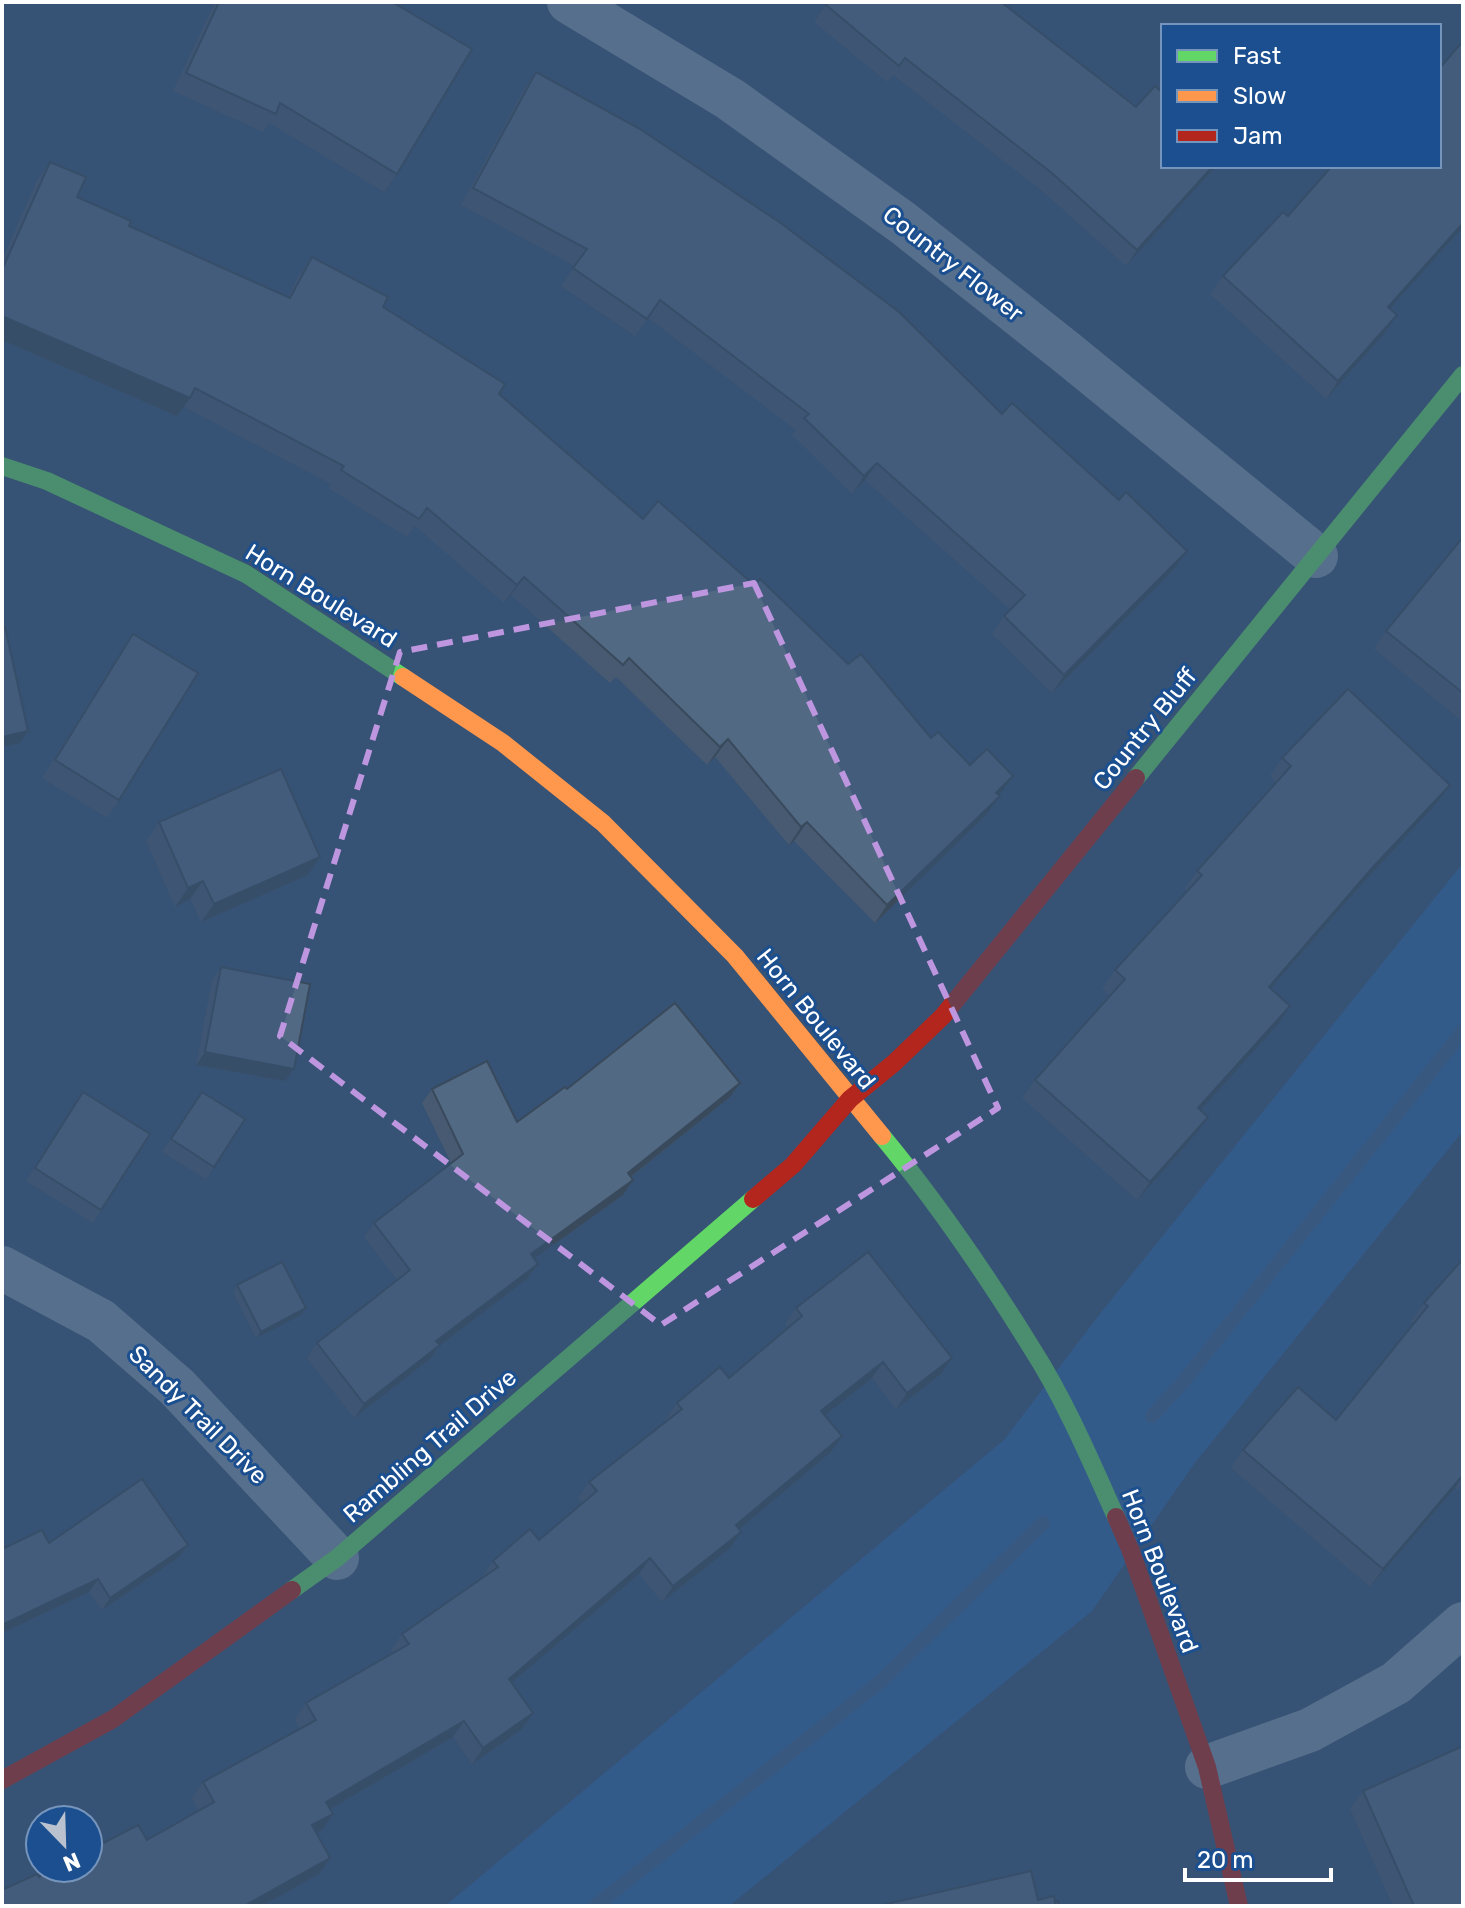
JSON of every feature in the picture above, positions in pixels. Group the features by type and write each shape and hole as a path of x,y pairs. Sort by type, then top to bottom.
{"street":[{"name":"Country Flower","path":"569,2 730,99 903,223 1078,361 1316,556"},
{"name":"Country Bluff","path":"850,1099 894,1063 943,1016 1463,375"},
{"name":"Horn Boulevard","path":"2,466 47,481 246,574 503,743 603,823 735,956 913,1174 1032,1348 1079,1435 1130,1549 1207,1767 1239,1906"},
{"name":"Rambling Trail Drive","path":"2,1780 113,1719 337,1558 793,1165 850,1099"},
{"name":"Sandy Trail Drive","path":"2,1268 101,1321 177,1387 337,1558"},
{"path":"1207,1767 1310,1730 1396,1683 1463,1624"}],"highlighted area":[{"path":"754,583 998,1108 661,1325 280,1036 400,652"}],"shaded area":[{"path":"1463,863 1463,1131 1194,1464 1092,1611 729,1906 445,1906 1004,1440 1099,1315"}],"building":[{"path":"219,2 392,2 472,49 397,174 280,103 276,114 186,73"},
{"path":"828,2 1001,2 1136,107 1155,86 1161,91 1161,168 1211,168 1137,250 1053,174 905,58 899,66 826,5"},
{"path":"1463,41 1463,223 1388,307 1397,315 1338,381 1223,276 1283,212 1288,216 1330,168 1441,168 1441,67"},
{"path":"536,72 640,129 782,224 899,312 1002,414 1012,403 1119,500 1126,492 1187,551 1064,675 1004,616 1025,595 877,463 864,476 804,418 809,414 660,300 647,319 573,268 587,249 473,188"},
{"path":"50,162 86,177 77,197 131,221 129,226 290,298 312,257 388,297 383,307 505,384 499,394 643,519 658,501 754,585 760,579 848,664 861,654 931,738 938,732 970,765 987,749 1013,776 996,793 1000,796 887,905 807,822 801,827 728,739 720,747 629,658 623,665 524,577 517,585 427,508 419,519 341,470 344,466 195,388 190,398 2,316 2,270"},
{"path":"1463,537 1463,693 1386,631"},
{"path":"5,627 28,731 2,737 2,628"},
{"path":"133,634 198,673 119,800 55,760"},
{"path":"1348,689 1450,785 1373,867 1269,987 1290,1006 1198,1108 1208,1117 1150,1182 1035,1080 1125,979 1115,970 1202,875 1197,871 1291,766 1282,758"},
{"path":"281,769 320,857 214,904 203,881 188,888 159,822"},
{"path":"221,967 310,984 294,1069 205,1052"},
{"path":"675,1003 740,1083 628,1173 633,1180 531,1254 538,1264 436,1341 440,1345 364,1404 317,1343 410,1270 374,1223 463,1154 432,1089 487,1061 517,1122 565,1087 567,1089"},
{"path":"83,1092 150,1134 101,1210 35,1168"},
{"path":"202,1092 245,1119 214,1167 171,1139"},
{"path":"868,1252 952,1358 907,1393 883,1362 821,1411 842,1436 736,1525 741,1532 673,1586 650,1558 509,1679 533,1713 483,1748 464,1721 326,1802 333,1814 312,1825 330,1858 244,1906 2,1906 2,1890 24,1880 24,1884 104,1884 104,1843 138,1825 147,1840 214,1802 203,1782 316,1720 306,1703 409,1644 402,1634 498,1567 493,1561 530,1529 539,1540 597,1491 589,1482 682,1409 677,1403 720,1367 729,1378 802,1316 796,1308"},
{"path":"1463,1259 1463,1475 1383,1569 1243,1450 1298,1387 1336,1420 1428,1306 1424,1303"},
{"path":"282,1262 306,1308 261,1332 237,1285"},
{"path":"142,1479 188,1545 110,1598 98,1579 2,1625 2,1549 42,1530 49,1543"},
{"path":"1463,1746 1463,1906 1414,1906 1363,1791"},
{"path":"1031,1871 1038,1900 1054,1896 1059,1906 878,1906"}],"waterway":[{"path":"1152,1416 1183,1382 1463,1031"},
{"path":"595,1906 880,1682 1043,1523"}],"traffic: fast":[{"path":"1136,778 1463,375"},
{"path":"2,466 47,481 246,574 403,677"},
{"path":"882,1136 960,1239 1031,1347 1066,1409 1116,1517"},
{"path":"292,1590 337,1558 753,1199"}],"traffic: slow":[{"path":"403,677 503,743 603,823 735,956 882,1136"}],"traffic: jam":[{"path":"753,1199 793,1165 850,1099 894,1063 943,1016 1136,778"},
{"path":"1116,1517 1207,1767 1239,1906"},
{"path":"2,1780 113,1719 292,1590"}]}
